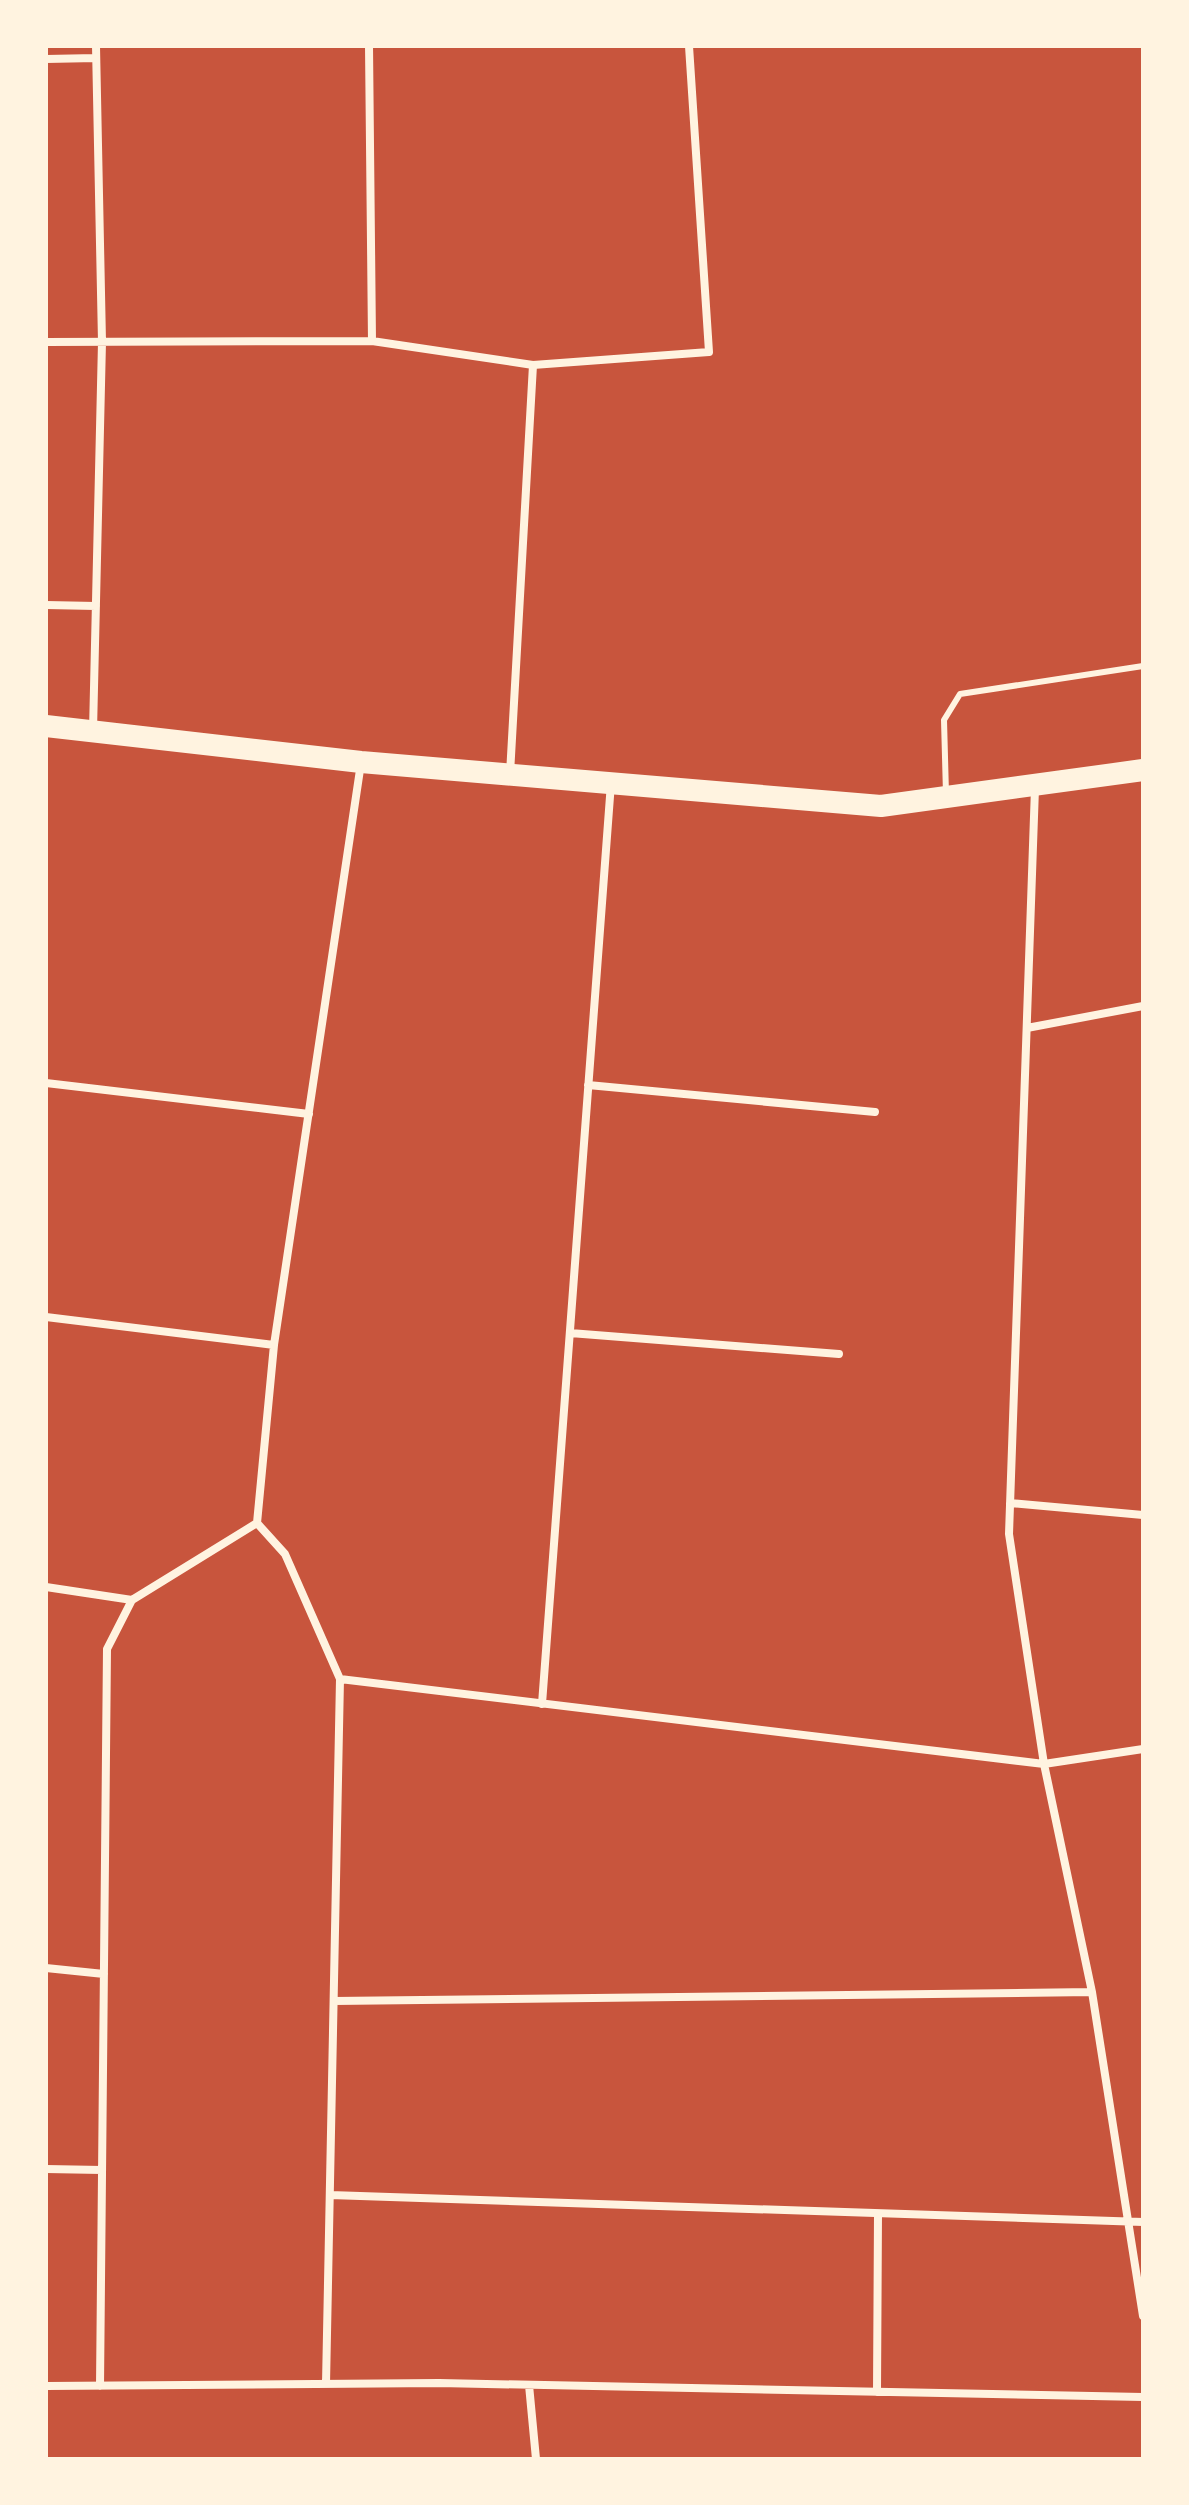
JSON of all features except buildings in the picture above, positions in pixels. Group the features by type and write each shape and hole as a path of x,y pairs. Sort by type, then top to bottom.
{"highway":[{"path":"46,726 361,762 881,806 1143,770"}],"street":[{"path":"93,731 102,342 96,46"},
{"path":"369,46 372,341"},
{"path":"46,342 372,341 533,365 709,352 689,46"},
{"path":"46,59 96,58"},
{"path":"510,775 533,365"},
{"path":"46,605 96,606"},
{"path":"326,2384 340,1679 285,1554 257,1523 274,1345 361,762"},
{"path":"542,1704 611,783"},
{"path":"1035,787 1009,1534 1044,1764 1092,1992 1143,2316"},
{"path":"1027,1028 1143,1006"},
{"path":"46,1083 309,1114"},
{"path":"588,1085 875,1112"},
{"path":"46,1317 274,1345"},
{"path":"570,1333 839,1354"},
{"path":"1010,1503 1143,1515"},
{"path":"100,2386 107,1649 132,1600 257,1523"},
{"path":"46,1587 132,1600"},
{"path":"340,1679 1044,1764 1143,1749"},
{"path":"46,1968 104,1974"},
{"path":"334,2001 1092,1992"},
{"path":"46,2169 102,2170"},
{"path":"330,2195 1143,2222"},
{"path":"877,2392 878,2214"},
{"path":"46,2386 529,2385 1143,2397"},
{"path":"529,2385 536,2459"}],"lane":[{"path":"946,798 944,720 960,694 1143,666"}]}
